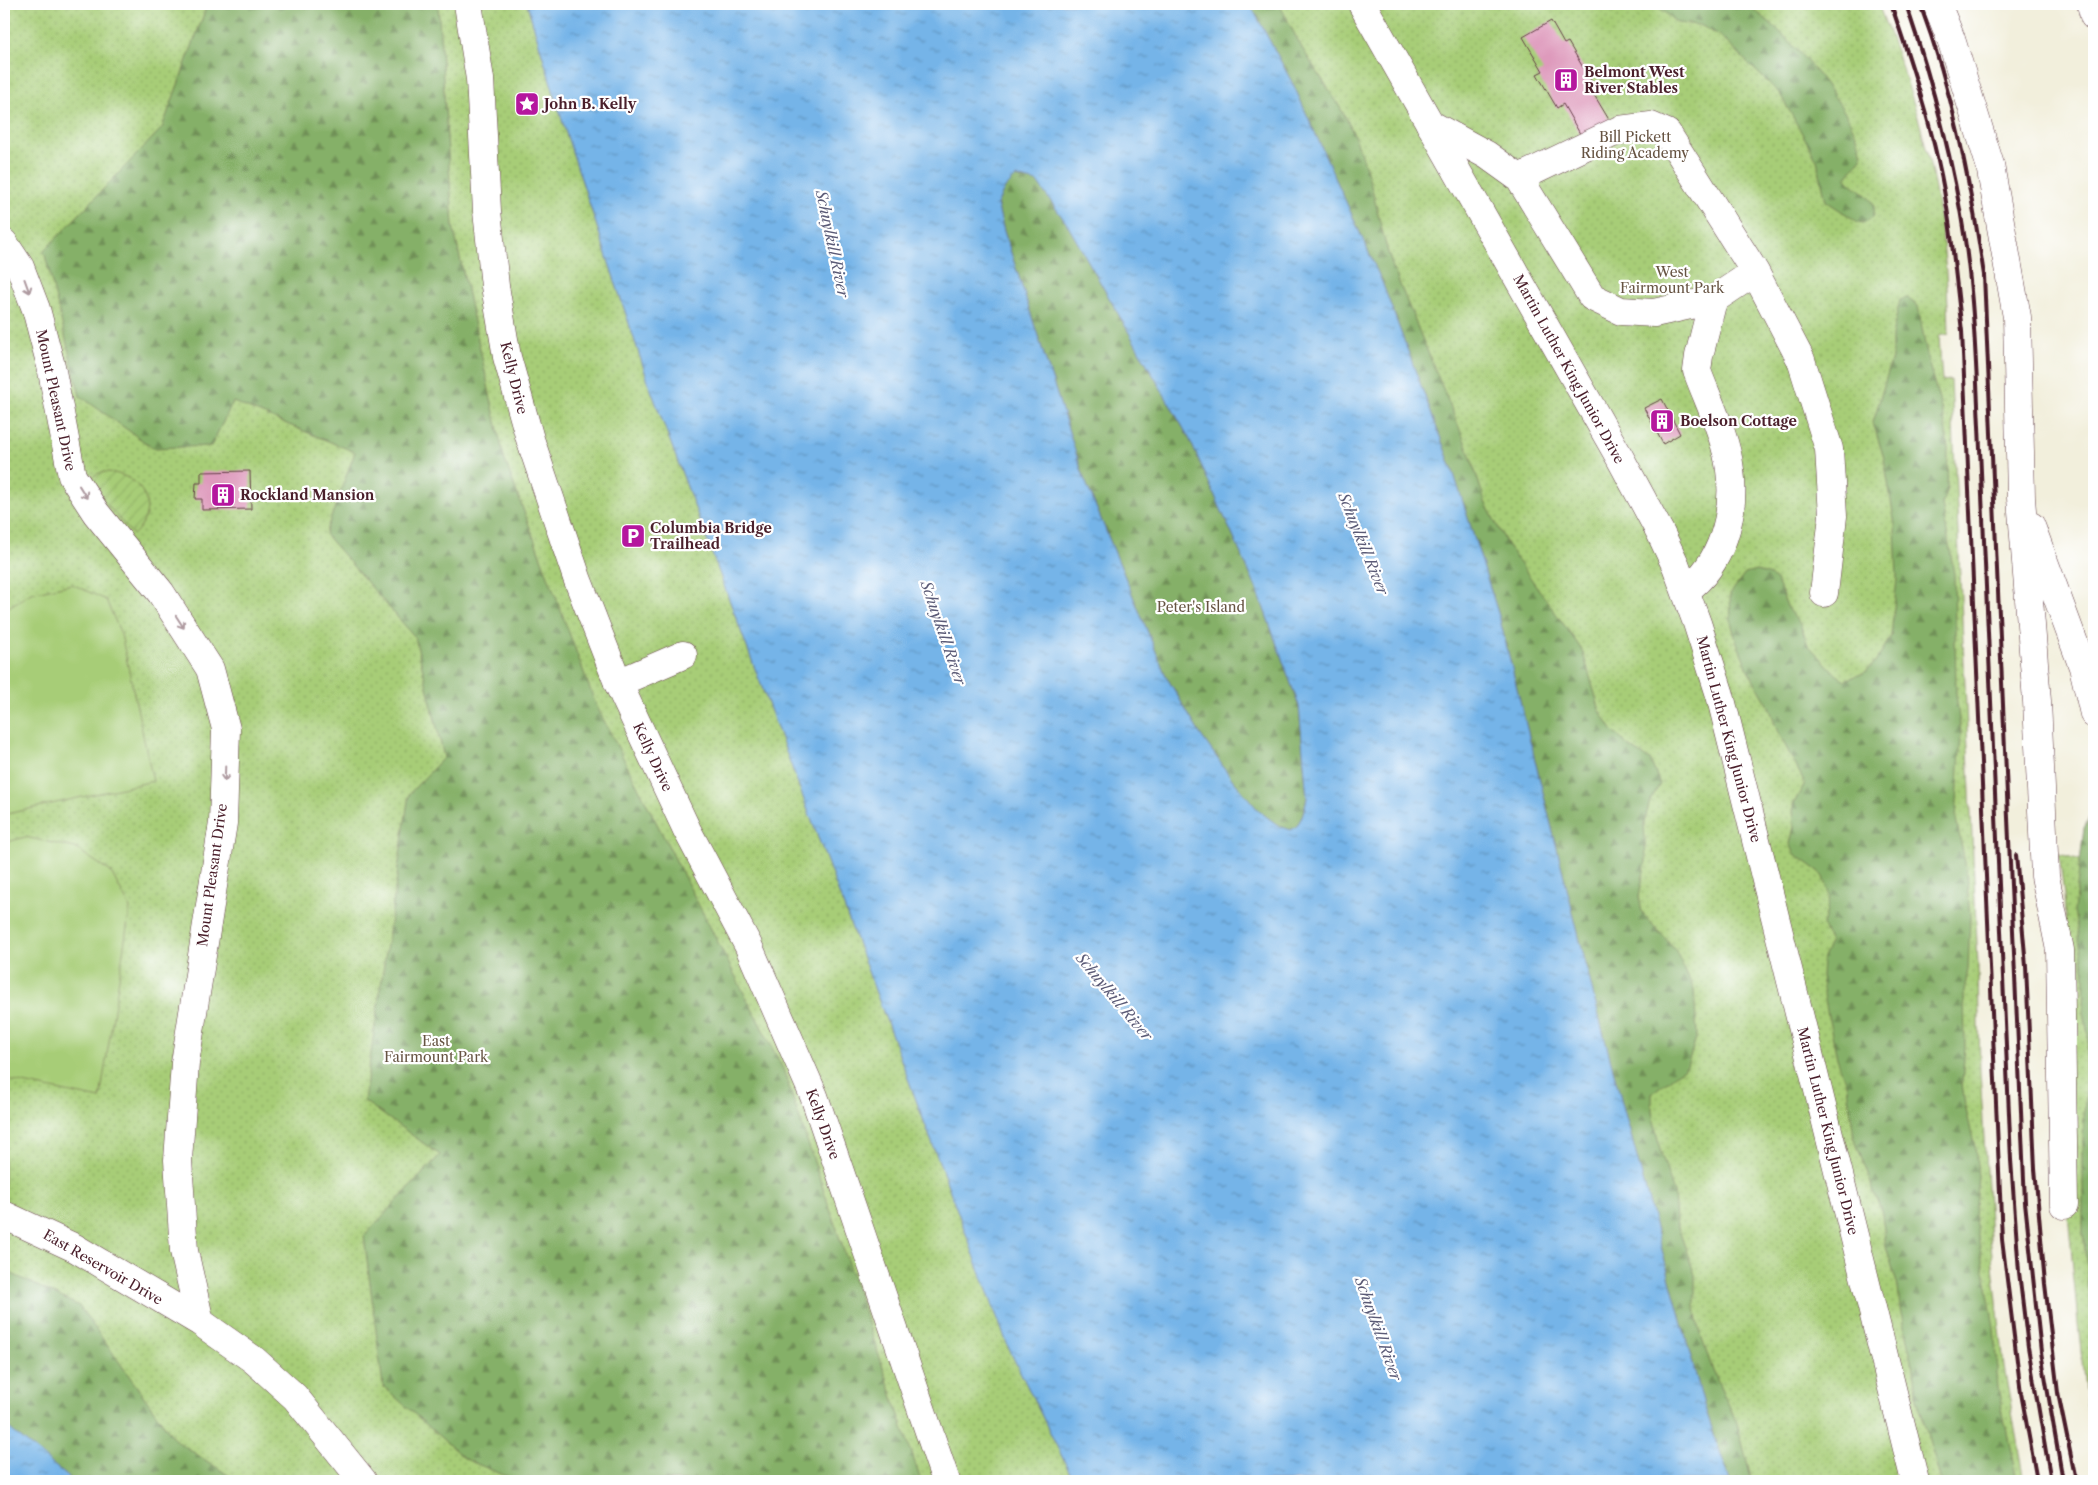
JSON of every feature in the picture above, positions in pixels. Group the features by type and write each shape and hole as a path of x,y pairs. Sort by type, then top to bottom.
{"main road":[{"name":"Kelly Drive","path":"468,4 480,79 490,250 508,357 530,438 561,531 618,684 687,830 748,945 814,1096 946,1481"},
{"name":"Martin Luther King Junior Drive","path":"1362,4 1620,458 1660,532 1686,590 1720,695 1914,1481"},
{"path":"1938,4 1951,39 1990,165 2017,317 2021,498 2037,701 2045,876 2060,950 2064,1205"},
{"path":"2091,4 2094,16"},
{"path":"1430,124 1487,155 1519,178 1592,297 1621,311 1654,313 1713,300 1755,272"},
{"path":"1519,178 1619,130 1651,126 1667,134 1755,272 1801,360 1829,450 1833,516 1824,593"},
{"name":"Mount Pleasant Drive","path":"4,244 20,267 36,309 51,366 72,476 96,513 161,593 210,669 226,729 223,823 185,1063 178,1160 184,1251 200,1322"},
{"path":"1686,590 1695,584 1713,562 1721,545 1730,506 1730,469 1697,372 1699,356 1713,300"},
{"path":"2021,498 2083,668 2094,714"},
{"path":"618,684 683,655"},
{"name":"East Reservoir Drive","path":"4,1215 75,1248 200,1322 254,1360 295,1397 362,1481"}],"green space":[{"name":"East Fairmount Park","path":"4,4 527,4 566,133 651,390 1009,1349 1074,1481 4,1481"},
{"path":"203,4 438,4 453,226 504,458 596,705 783,1069 921,1481 518,1481 465,1459 383,1386 364,1236 440,1155 364,1101 409,794 444,757 415,637 325,534 355,452 233,402 211,446 153,448 80,396 44,251 162,128 205,11"},
{"name":"West Fairmount Park","path":"1250,4 1878,4 1919,120 1934,181 1944,247 1949,334 1939,336 1942,381 1951,380 1978,965 1980,1071 1990,1237 2004,1366 2024,1481 1730,1481 1499,616 1454,474 1382,282 1294,86"},
{"path":"1250,4 1279,4 1302,48 1347,120 1364,162 1393,268 1468,449 1485,502 1509,548 1582,650 1600,711 1612,730 1628,746 1650,760 1660,784 1650,801 1644,823 1646,861 1639,896 1642,913 1675,949 1694,990 1697,1035 1687,1066 1652,1093 1652,1112 1660,1150 1674,1193 1676,1222 1695,1275 1695,1308 1702,1338 1713,1371 1737,1423 1752,1481 1730,1481 1704,1405 1600,1021 1499,616 1454,474 1382,282 1294,86"},
{"path":"1655,4 1748,4 1777,29 1816,72 1842,107 1852,125 1859,142 1862,158 1846,178 1870,199 1874,210 1873,217 1863,223 1858,222 1826,201 1817,160 1780,94 1720,36 1700,25 1677,23"},
{"name":"Peter's Island","path":"1016,177 1037,182 1067,224 1189,438 1258,592 1299,706 1307,798 1302,817 1296,827 1290,830 1279,826 1259,811 1232,779 1200,734 1166,676 1084,478 1004,231 997,204 1005,188"},
{"path":"1907,298 1918,306 1928,361 1944,418 1948,449 1947,488 1942,504 1954,574 1956,695 1961,733 1956,819 1965,863 1970,917 1968,969 1964,992 1965,1046 1962,1083 1965,1106 1975,1147 1978,1177 1974,1214 1994,1327 1998,1389 2017,1481 1941,1481 1917,1399 1912,1361 1900,1309 1898,1287 1886,1246 1882,1214 1854,1136 1847,1087 1837,1058 1827,1011 1821,977 1822,960 1830,943 1823,926 1830,897 1824,877 1795,854 1790,844 1794,827 1793,805 1805,783 1777,730 1769,706 1750,674 1731,622 1730,594 1745,574 1756,571 1768,574 1777,581 1789,611 1800,624 1808,645 1837,675 1845,680 1864,673 1875,663 1891,636 1897,579 1895,525 1884,458 1873,423 1892,358 1892,336 1900,300"},
{"path":"102,472 115,473 127,478 136,484 143,493 146,503 146,514 142,524 133,535 104,501 91,479"},
{"path":"72,584 106,600 121,634 153,781 7,814 4,812 4,610 31,593"},
{"path":"2094,808 2094,1337 2083,1232 2083,1139 2088,1034 2084,1012 2085,973 2074,911 2084,828"},
{"path":"25,837 75,848 111,872 130,908 100,1099 4,1079 4,843"},
{"path":"2059,854 2094,863 2094,1473 2063,1159 2069,999 2064,895"},
{"path":"4,1270 79,1306 175,1440 237,1481 73,1481 4,1424"}],"water":[{"name":"Schuylkill River","path":"527,4 1250,4 1294,86 1382,282 1454,474 1499,616 1600,1021 1704,1405 1730,1481 1074,1481 1009,1349 651,390 566,133","holes":["1016,177 1037,182 1067,224 1189,438 1258,592 1299,706 1307,798 1302,817 1296,827 1291,830 1279,826 1259,811 1232,779 1200,734 1166,676 1084,478 997,204 1005,188"]},
{"path":"4,1424 73,1481 4,1481"}],"building":[{"name":"Belmont West River Stables","path":"1551,21 1564,44 1568,42 1594,86 1590,88 1611,123 1583,139 1563,104 1557,108 1537,74 1543,71 1523,37"},
{"name":"Boelson Cottage","path":"1662,399 1680,434 1663,444 1644,408"},
{"name":"Rockland Mansion","path":"250,471 251,509 202,510 202,499 195,499 196,483 201,483 201,472"}],"railway":[{"path":"1891,4 1917,82 1938,161 1949,224 1962,331 2002,1239 2021,1393 2037,1481"},
{"path":"1906,4 1933,91 1948,150 1960,210 1971,286 1979,426 2011,1160 2019,1272 2028,1347 2051,1481"},
{"path":"1920,4 1932,37 1951,104 1973,206 1984,275 2025,1202 2041,1352 2063,1481"},
{"path":"2016,855 2026,966 2035,1169 2045,1284 2058,1393 2076,1481"}],"place":[{"name":"Belmont West River Stables","path":"1566,80"},
{"name":"John B. Kelly","path":"527,104"},
{"name":"Boelson Cottage","path":"1662,421"},
{"name":"Rockland Mansion","path":"223,495"},
{"name":"Columbia Bridge Trailhead","path":"633,536"}],"park label":[{"name":"Bill Pickett Riding Academy","path":"1635,146"}]}
